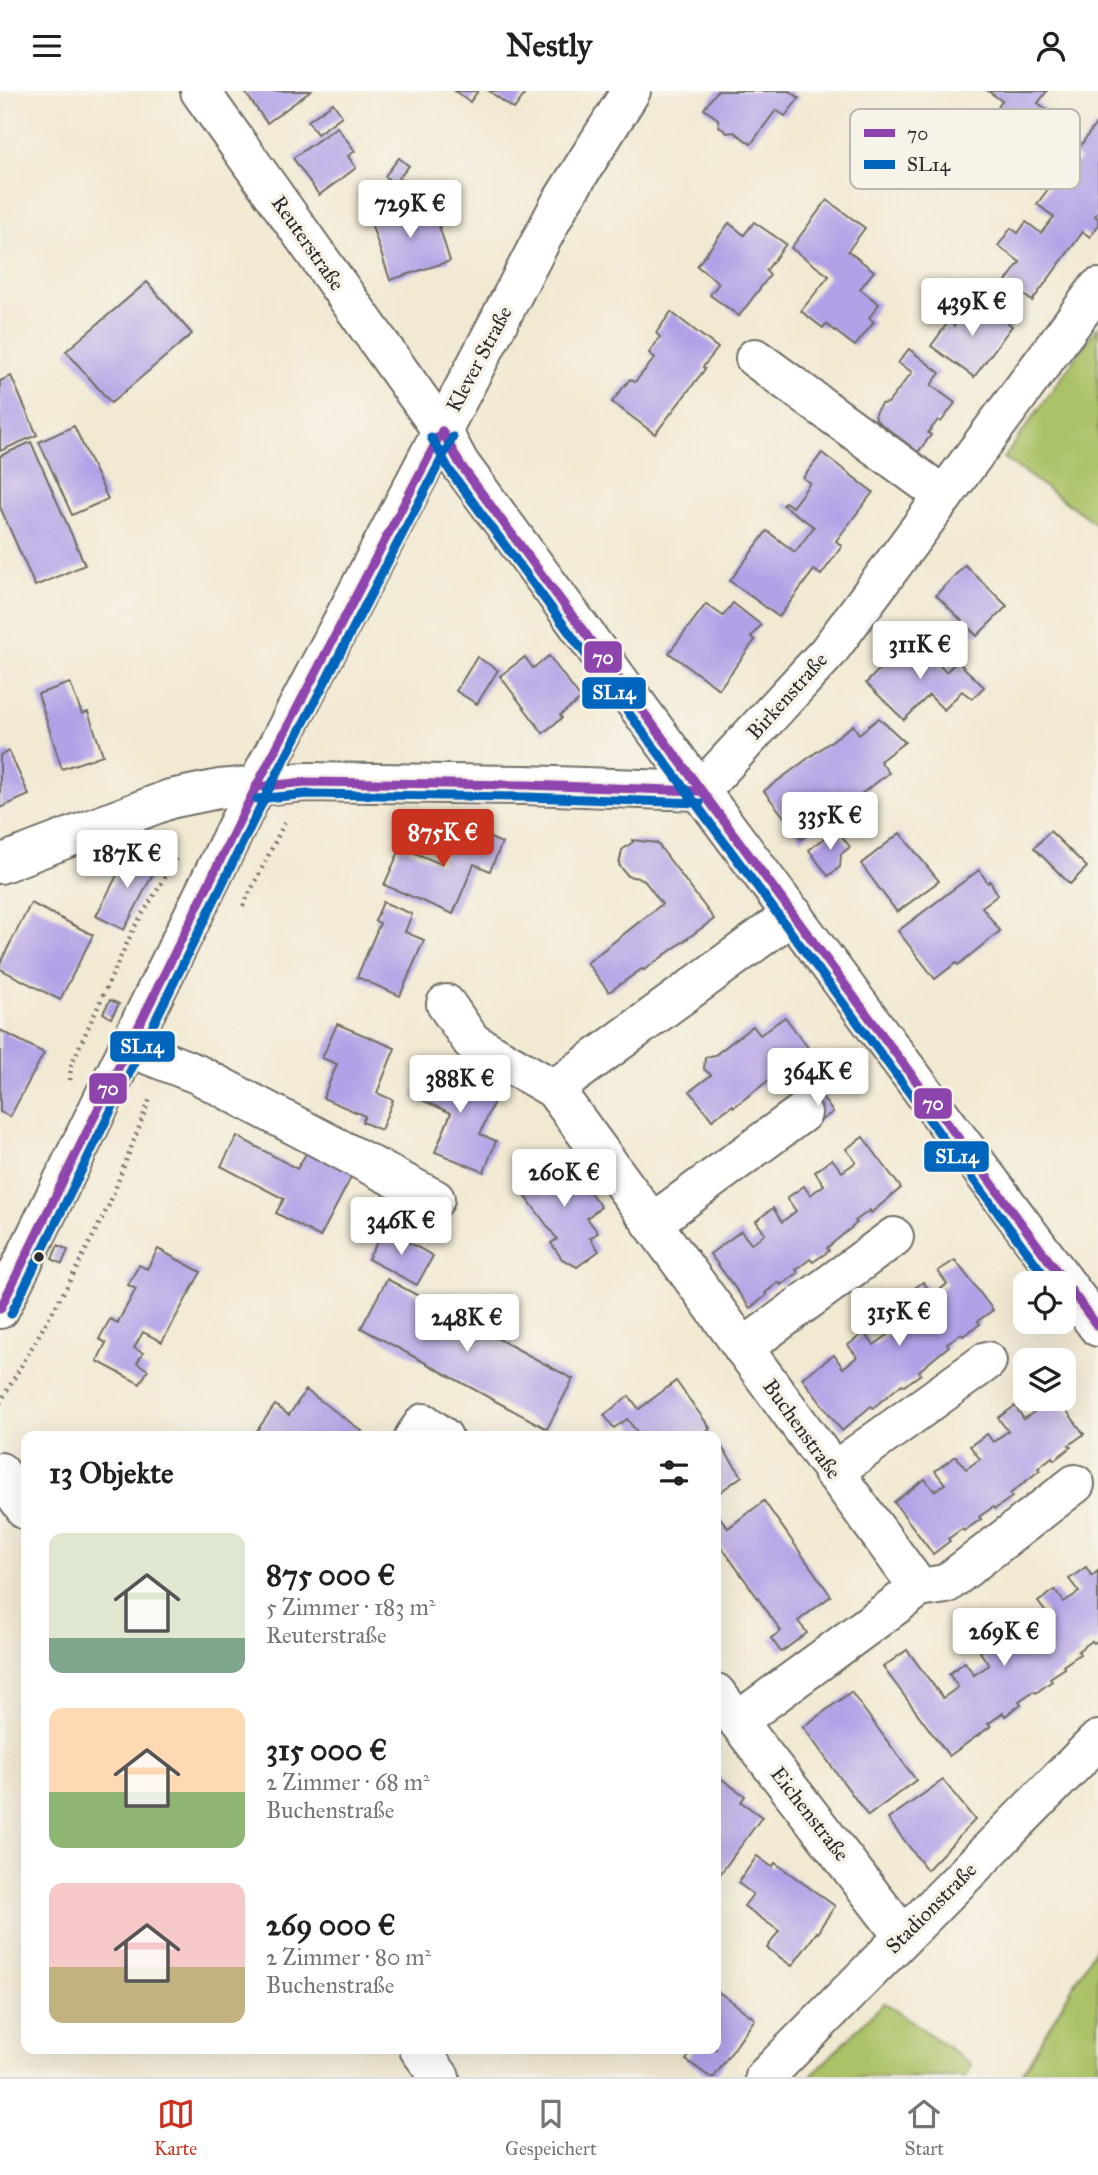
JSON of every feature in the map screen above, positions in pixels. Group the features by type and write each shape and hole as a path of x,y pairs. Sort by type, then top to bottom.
{"street":[{"name":"Reuterstraße","path":"200,91 442,431"},
{"name":"Klever Straße","path":"0,1309 256,787 559,204 631,91"},
{"name":"Birkenstraße","path":"700,791 828,652 1098,288"},
{"path":"755,358 944,496"},
{"path":"442,431 460,464 1098,1327"},
{"path":"0,864 170,799 219,789 306,782 700,791"},
{"path":"554,1089 793,914"},
{"name":"Buchenstraße","path":"446,1004 472,1042 554,1089 919,1588"},
{"path":"128,1047 208,1080 435,1199"},
{"path":"652,1223 803,1113"},
{"path":"743,1348 894,1237"},
{"path":"833,1472 987,1361"},
{"path":"418,1431 424,1423 435,1431"},
{"path":"0,1472 21,1503"},
{"path":"727,1707 919,1588 946,1584 1076,1484"},
{"name":"Eichenstraße","path":"727,1707 903,1936"},
{"name":"Stadionstraße","path":"765,2077 1098,1740"},
{"path":"423,2054 440,2077"}],"path":[{"path":"239,914 306,782"},
{"path":"0,1402 109,1205 164,1061"}],"green space":[{"path":"1098,326 1098,525 1004,458"},
{"path":"1098,1943 1098,2077 1020,2077"},
{"path":"884,2002 971,2064 967,2077 810,2077"}],"building":[{"path":"244,91 311,91 267,123"},
{"path":"455,91 478,91 470,102"},
{"path":"489,91 527,91 514,109"},
{"path":"717,91 790,91 799,98 785,116 776,110 751,144 734,132 727,133 719,126 718,119 704,109"},
{"path":"988,91 1047,91 1038,103 1046,109 1001,109 998,107 1002,101"},
{"path":"333,103 342,116 317,134 308,121"},
{"path":"1095,125 1098,127 1098,212 1095,216 1098,218 1098,226 1090,237 1083,232 1032,301 1006,281 1020,262 998,246 1011,228 1018,233 1026,222 1041,233 1054,217 1037,204 1048,189 1080,189 1080,146"},
{"path":"337,127 355,151 348,156 356,168 319,195 293,158"},
{"path":"399,158 409,166 394,184 385,176"},
{"path":"431,200 450,261 390,280 370,220"},
{"path":"827,200 865,228 848,251 874,271 860,289 879,304 869,318 874,322 855,346 826,324 823,328 801,311 829,276 791,248"},
{"path":"754,222 786,244 766,271 770,275 739,316 710,295 719,283 697,266 729,223 744,235"},
{"path":"147,282 192,334 111,403 66,351"},
{"path":"975,298 1012,326 974,377 931,346 949,321 954,326"},
{"path":"671,312 718,348 655,434 612,402 630,379 635,382 655,358 649,353 660,337 656,333"},
{"path":"909,349 940,373 931,385 955,403 941,422 938,420 928,433 931,435 918,452 876,420 875,413 881,404 888,403 912,372 898,363"},
{"path":"11,376 37,435 0,451 0,381"},
{"path":"74,426 108,499 72,515 39,442"},
{"path":"31,442 85,565 35,586 0,507 0,456"},
{"path":"822,453 873,492 836,541 842,546 821,575 814,570 779,617 730,581 767,531 795,552 814,527 783,505 785,502 792,507 810,483 803,478"},
{"path":"965,565 1007,606 977,636 936,595"},
{"path":"733,603 761,625 751,637 755,640 719,689 669,653 706,604 723,616"},
{"path":"911,637 946,672 957,661 984,687 972,699 962,691 944,710 929,695 904,720 866,683"},
{"path":"549,656 581,699 543,733 500,676 525,657 533,668"},
{"path":"477,657 498,670 477,704 456,691"},
{"path":"70,683 82,714 88,712 103,755 62,769 38,694"},
{"path":"879,718 905,742 880,761 889,773 801,839 764,791 853,725 859,734"},
{"path":"9,751 29,795 0,808 0,755"},
{"path":"458,824 502,843 490,871 474,864 453,914 384,885 401,847 441,864"},
{"path":"836,829 850,847 841,854 840,867 828,876 809,850"},
{"path":"1050,831 1087,867 1070,884 1034,848"},
{"path":"900,833 939,881 897,912 861,864"},
{"path":"632,840 657,843 714,919 609,992 587,963 662,904 643,879 628,876 619,865 622,850 633,842"},
{"path":"130,850 158,864 124,930 96,916"},
{"path":"979,870 988,883 990,881 998,895 982,907 1000,931 958,965 956,963 935,979 898,931"},
{"path":"383,902 412,914 405,932 424,940 400,996 357,977 380,923 375,921"},
{"path":"31,903 93,935 60,1000 0,969 0,963"},
{"path":"110,1000 119,1004 111,1018 103,1013"},
{"path":"785,1017 809,1049 734,1107 733,1105 712,1120 690,1091 711,1075 704,1069 705,1057 715,1055 753,1026 760,1035"},
{"path":"337,1024 395,1048 377,1093 393,1100 381,1130 362,1122 365,1116 323,1098 337,1064 322,1058"},
{"path":"0,1030 44,1053 10,1117 0,1112"},
{"path":"427,1062 498,1092 480,1134 496,1141 484,1172 435,1152 451,1113 413,1096"},
{"path":"819,1093 833,1112 817,1123 803,1105"},
{"path":"237,1136 297,1169 310,1147 355,1170 320,1237 276,1213 284,1199 221,1166"},
{"path":"863,1137 901,1188 871,1213 870,1210 855,1221 857,1223 827,1248 829,1251 813,1262 810,1259 796,1270 798,1273 781,1285 779,1282 750,1308 710,1254 741,1231 751,1244 765,1234 756,1221 773,1208 782,1222 796,1211 787,1198 804,1186 810,1195 824,1185 815,1172 832,1159 842,1172 856,1162 846,1149"},
{"path":"561,1153 601,1207 587,1218 598,1233 590,1238 599,1251 577,1267 562,1259 551,1243 557,1239 517,1185"},
{"path":"385,1229 433,1256 417,1285 368,1259"},
{"path":"58,1245 68,1250 62,1264 52,1259"},
{"path":"158,1249 201,1272 162,1342 143,1332 134,1348 143,1353 137,1363 148,1370 140,1384 97,1361 106,1343 99,1339 110,1319 118,1323 136,1289 128,1285 139,1265 147,1269"},
{"path":"955,1260 993,1310 978,1321 980,1324 947,1343 949,1346 919,1371 921,1374 904,1386 902,1384 873,1408 871,1406 842,1431 802,1378 834,1355 843,1368 857,1357 848,1345 864,1333 874,1345 888,1335 879,1321 895,1309 902,1318 916,1307 907,1294 923,1282 933,1295 947,1284 938,1271"},
{"path":"387,1279 573,1379 547,1429 361,1328"},
{"path":"676,1381 710,1431 636,1431 627,1419 614,1428 604,1415 629,1396 639,1409"},
{"path":"306,1390 362,1431 257,1431 275,1405 289,1415"},
{"path":"1013,1407 1013,1411 1018,1411 1024,1419 1035,1411 1067,1411 1084,1434 1054,1460 1052,1457 1038,1468 1040,1470 1010,1494 1012,1497 948,1539 950,1541 933,1554 894,1502 925,1479 934,1491 945,1484 935,1471 956,1456 966,1469 980,1459 970,1446 987,1434 993,1442 1008,1431 998,1418"},
{"path":"721,1446 742,1476 721,1491"},
{"path":"764,1501 831,1596 798,1621 807,1633 781,1652 771,1638 781,1631 721,1546 721,1519 728,1528"},
{"path":"1086,1567 1092,1576 1098,1571 1098,1640 1078,1651 1080,1654 1050,1678 1052,1681 1019,1701 1021,1704 1005,1716 1003,1713 988,1724 991,1726 949,1756 883,1667 907,1650 943,1698 958,1687 949,1674 965,1662 974,1675 989,1665 980,1652 996,1640 1005,1652 1019,1642 1010,1629 1027,1617 1033,1625 1047,1614 1038,1602 1055,1590 1064,1602 1079,1592 1069,1579"},
{"path":"851,1692 916,1780 868,1816 803,1727"},
{"path":"721,1779 745,1796 741,1802 762,1817 721,1873"},
{"path":"943,1780 975,1820 927,1870 888,1819"},
{"path":"757,1856 772,1867 775,1863 835,1906 792,1966 767,1948 779,1931 744,1906 753,1894 738,1883"},
{"path":"721,1994 755,2019 714,2077 686,2060 690,2054 721,2054"}],"transit line":[{"name":"70","path":"442,431 460,464 1098,1327"},
{"name":"70","path":"0,1309 256,787 442,431"},
{"name":"SL14","path":"431,437 450,471 1041,1271"},
{"name":"SL14","path":"11,1314 267,793 453,437"},
{"name":"70","path":"256,787 306,782 700,791"},
{"name":"SL14","path":"257,799 307,794 700,803"}]}
